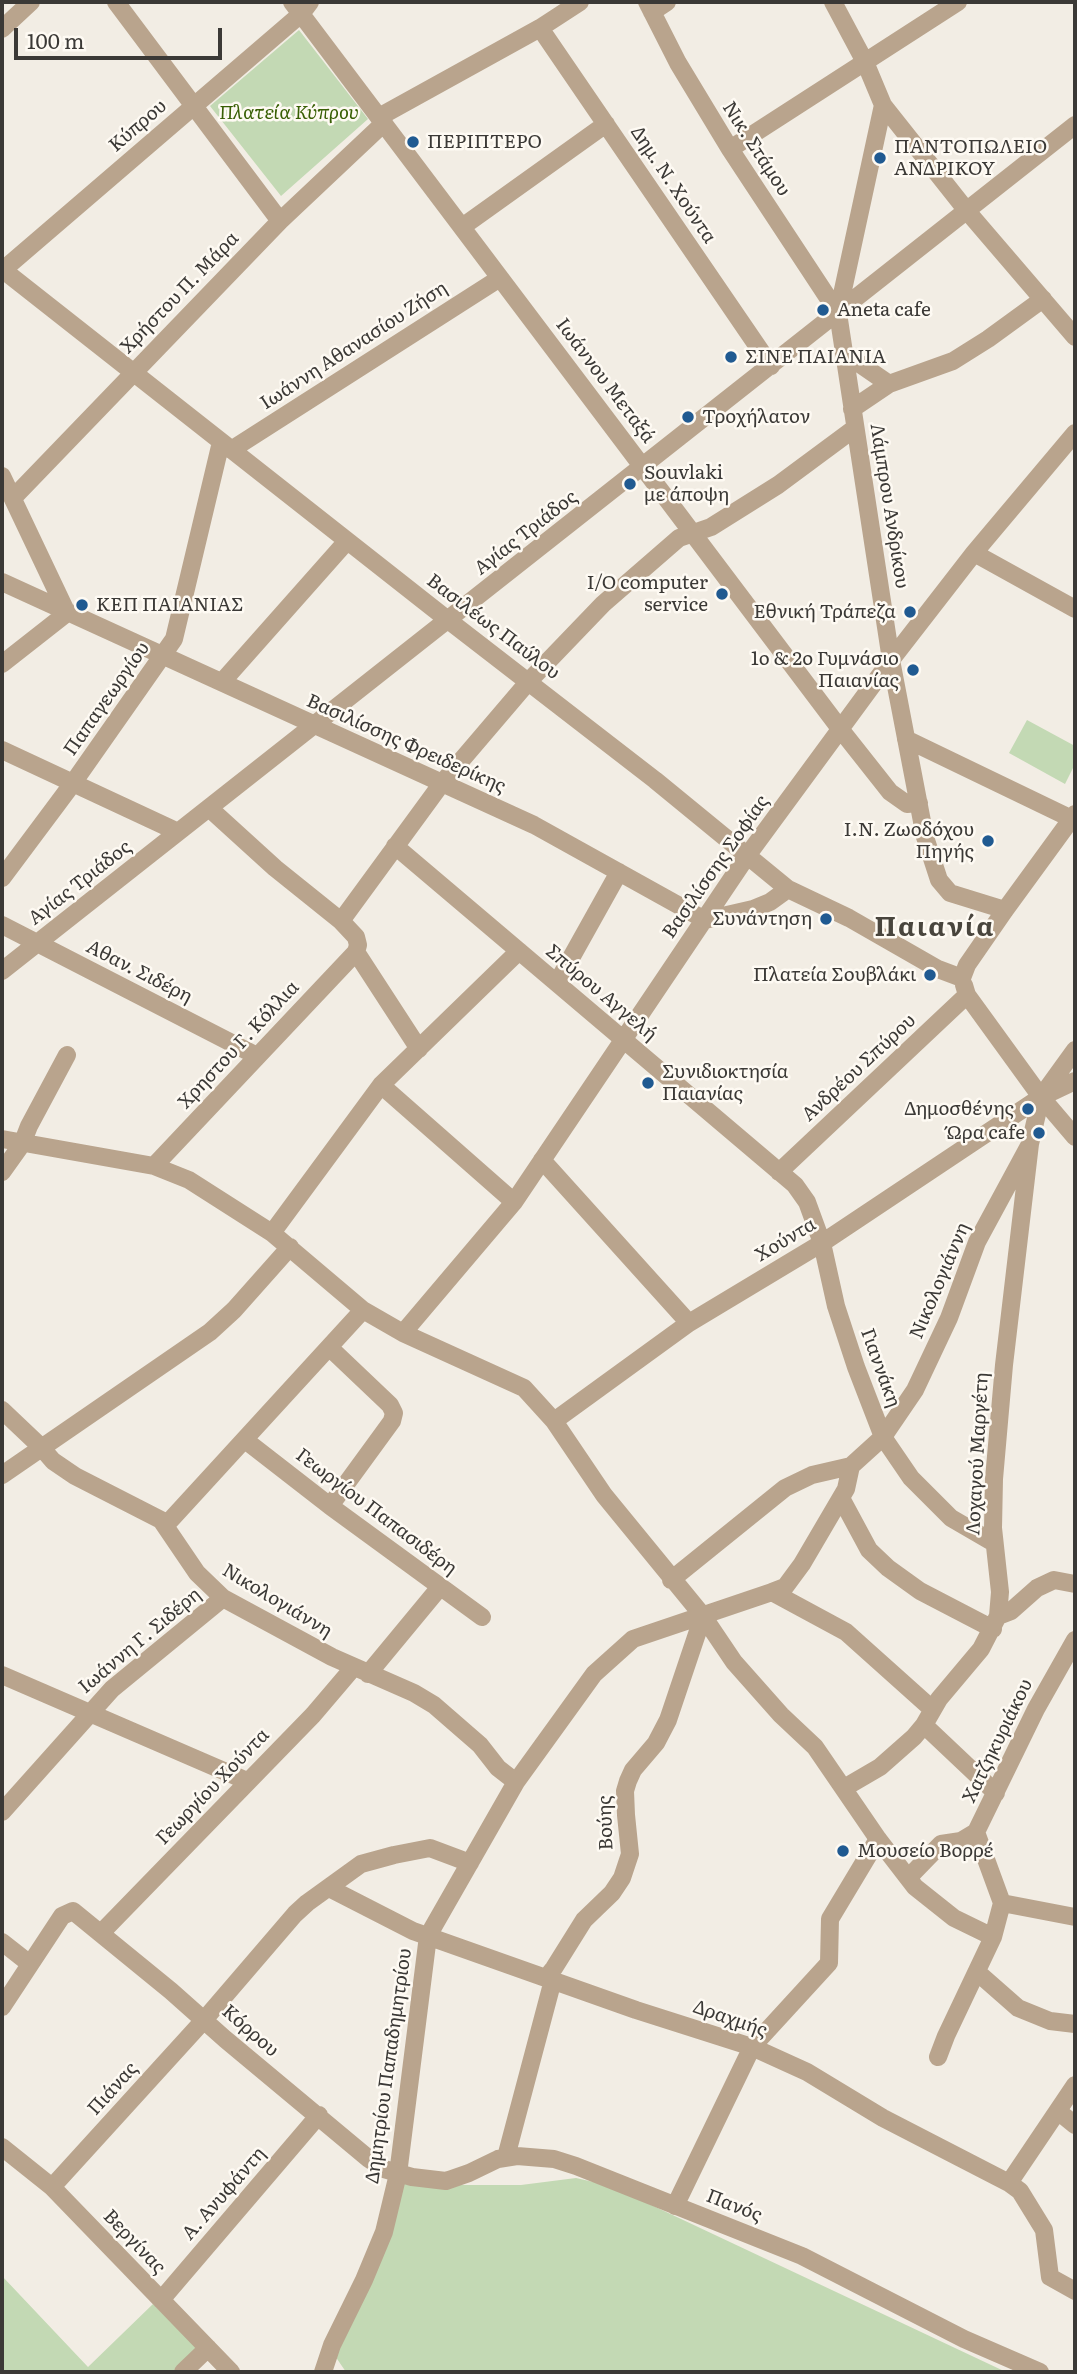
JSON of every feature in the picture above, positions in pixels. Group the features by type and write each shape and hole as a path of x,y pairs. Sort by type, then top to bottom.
{"street":[{"path":"2,29 31,2"},
{"path":"116,2 280,221"},
{"name":"Χρήστου Π. Μάρα","path":"13,498 280,221 382,120 580,2"},
{"path":"833,2 865,62 883,105 967,211 1075,337"},
{"path":"730,149 958,2"},
{"name":"Νικ. Στάμου","path":"655,5 678,63 730,149 838,313"},
{"name":"Κύπρου","path":"2,270 195,105 301,6"},
{"name":"Ιωάννου Μεταξά","path":"301,6 382,120 841,730 890,792 907,804 919,803"},
{"name":"Δημ. Ν. Χούντα","path":"540,27 771,366"},
{"name":"Λάμπρου Ανδρίκου","path":"883,105 838,313 852,409 891,660 925,838 939,880 950,892 1005,910"},
{"path":"462,226 606,124"},
{"name":"Αγίας Τριάδος","path":"2,971 1075,125"},
{"name":"Βασιλέως Παύλου","path":"2,270 529,681 788,889 849,918 965,986"},
{"name":"Ιωάννη Αθανασίου Ζήση","path":"226,446 500,278"},
{"path":"852,409 889,384 953,361 1043,299"},
{"path":"844,352 889,384"},
{"path":"341,921 442,783 529,681 603,604 679,538 711,527 778,485 855,428"},
{"name":"Βασιλίσσης Σοφίας","path":"403,1332 514,1202 747,856 891,660 974,553 1075,433"},
{"name":"Παπαγεωργίου","path":"2,878 73,783 174,639 226,446"},
{"path":"2,476 67,613 2,664"},
{"path":"222,682 347,541"},
{"path":"974,553 1075,609"},
{"name":"Βασιλίσσης Φρειδερίκης","path":"2,582 534,825 705,920"},
{"path":"906,739 1074,816"},
{"path":"2,750 178,832"},
{"path":"209,808 275,868 341,921 358,941 355,952 419,1049"},
{"name":"Ανδρέου Σπύρου","path":"779,1172 965,986 967,965 1074,816"},
{"name":"Σπύρου Αγγελή","path":"395,846 779,1172"},
{"path":"556,983 619,872"},
{"path":"705,920 753,909 770,902 788,889"},
{"name":"Αθαν. Σιδέρη","path":"2,925 257,1056"},
{"path":"272,1233 381,1085 519,951"},
{"name":"Χρηστου Γ. Κόλλια","path":"154,1166 355,952"},
{"path":"965,986 1041,1097 1075,1137"},
{"path":"1041,1097 1075,1051"},
{"path":"2,1172 22,1144 67,1055"},
{"path":"1041,1097 1075,1081"},
{"path":"381,1085 514,1202"},
{"name":"Νικολογιάννη","path":"671,1580 746,1517 793,1483 812,1475 851,1466 883,1437 915,1390 949,1318 977,1242 1030,1144 1041,1097"},
{"name":"Χούντα","path":"554,1421 689,1323 821,1243 1041,1097"},
{"path":"2,1139 154,1166 189,1180 272,1233 363,1310 403,1332 524,1388 554,1421 604,1495 703,1616 734,1662 815,1747 908,1878 941,1909 993,1937"},
{"name":"Λοχαγού Μαργέτη","path":"996,1623 1000,1579 994,1543 994,1479 1030,1144"},
{"path":"542,1160 689,1323"},
{"name":"Γιαννάκη","path":"779,1172 795,1185 807,1202 821,1243 836,1306 883,1437 911,1478 951,1518 994,1543"},
{"path":"2,1475 210,1332 234,1310 290,1247"},
{"path":"166,1525 363,1310"},
{"path":"330,1348 390,1405 394,1413 392,1421 330,1507"},
{"name":"Νικολογιάννη","path":"2,1410 53,1461 75,1476 154,1515 166,1525 197,1573 223,1598 361,1671 435,1704 480,1745 498,1768 516,1782"},
{"name":"Γεωργίου Παπασιδέρη","path":"245,1440 330,1507 482,1618"},
{"path":"703,1616 785,1587 802,1564 841,1498 849,1481 851,1466"},
{"path":"841,1498 869,1550 888,1567 920,1591 996,1623"},
{"path":"844,1788 880,1768 928,1717 981,1649 996,1623 1037,1588 1054,1580 1075,1584"},
{"name":"Γεωργίου Χούντα","path":"102,1933 247,1781 361,1671 440,1587"},
{"path":"772,1592 846,1633 928,1717 996,1793"},
{"name":"Ιωάννη Γ. Σιδέρη","path":"2,1812 88,1713 123,1679 223,1598"},
{"name":"Δημητρίου Παπαδημητρίου","path":"323,2372 332,2345 384,2232 398,2174 428,1936 516,1782 594,1674 633,1639 665,1626 703,1616"},
{"name":"Βούης","path":"506,2157 549,1979 584,1920 622,1878 630,1854 625,1791 628,1781 668,1720 703,1616"},
{"name":"Χατζηκυριάκου","path":"1002,1903 976,1832 1036,1709 1075,1640"},
{"path":"2,1675 247,1781"},
{"path":"908,1878 941,1844 961,1841 976,1832"},
{"path":"676,2206 752,2047 825,1970 831,1955 830,1919 878,1839"},
{"name":"Πιάνας","path":"52,2187 204,2020 295,1914 361,1864 430,1847 470,1863"},
{"name":"Δραχμής","path":"329,1888 413,1931 636,2010 752,2047 807,2072 883,2118 1010,2183 1028,2201 1044,2230 1048,2272 1054,2280 1075,2291"},
{"path":"938,2057 993,1937 1002,1903 1075,1917"},
{"name":"Κόρρου","path":"30,1964 62,1916 67,1912 78,1913 379,2166 398,2174"},
{"path":"2,1942 30,1964 2,2007"},
{"path":"977,1972 1018,2008 1050,2021 1075,2024"},
{"path":"1010,2183 1075,2085"},
{"path":"1059,2112 1075,2125"},
{"name":"Α. Ανυφάντη","path":"161,2300 319,2115"},
{"name":"Βεργίνας","path":"2,2147 52,2187 231,2372"},
{"name":"Πανός","path":"398,2174 446,2180 506,2157 528,2156 562,2162 802,2256 964,2339 1040,2372"},
{"path":"183,2372 208,2348"}],"green space":[{"name":"Πλατεία Κύπρου","path":"299,30 368,119 281,196 210,106"},
{"path":"1027,720 1075,746 1075,764 1065,784 1009,753"},
{"path":"576,2178 611,2186 1006,2372 346,2372 333,2353 401,2180 449,2185 521,2185"},
{"path":"2,2276 88,2367 153,2304 198,2348 174,2372 2,2372"}],"place":[{"name":"ΠΕΡΙΠΤΕΡΟ","path":"413,142"},
{"name":"ΠΑΝΤΟΠΩΛΕΙΟ ΑΝΔΡΙΚΟΥ","path":"880,158"},
{"name":"Aneta cafe","path":"823,310"},
{"name":"ΣΙΝΕ ΠΑΙΑΝΙΑ","path":"731,357"},
{"name":"Τροχήλατον","path":"688,417"},
{"name":"Souvlaki με άποψη","path":"630,484"},
{"name":"I/O computer service","path":"722,594"},
{"name":"ΚΕΠ ΠΑΙΑΝΙΑΣ","path":"82,605"},
{"name":"Εθνική Τράπεζα","path":"910,612"},
{"name":"1ο & 2ο Γυμνάσιο Παιανίας","path":"913,670"},
{"name":"Ι.Ν. Ζωοδόχου Πηγής","path":"988,841"},
{"name":"Συνάντηση","path":"826,919"},
{"name":"Πλατεία Σουβλάκι","path":"930,975"},
{"name":"Συνιδιοκτησία Παιανίας","path":"648,1083"},
{"name":"Δημοσθένης","path":"1028,1109"},
{"name":"Ώρα cafe","path":"1039,1133"},
{"name":"Μουσείο Βορρέ","path":"843,1851"}],"district":[{"name":"Παιανία","path":"935,928"}]}
